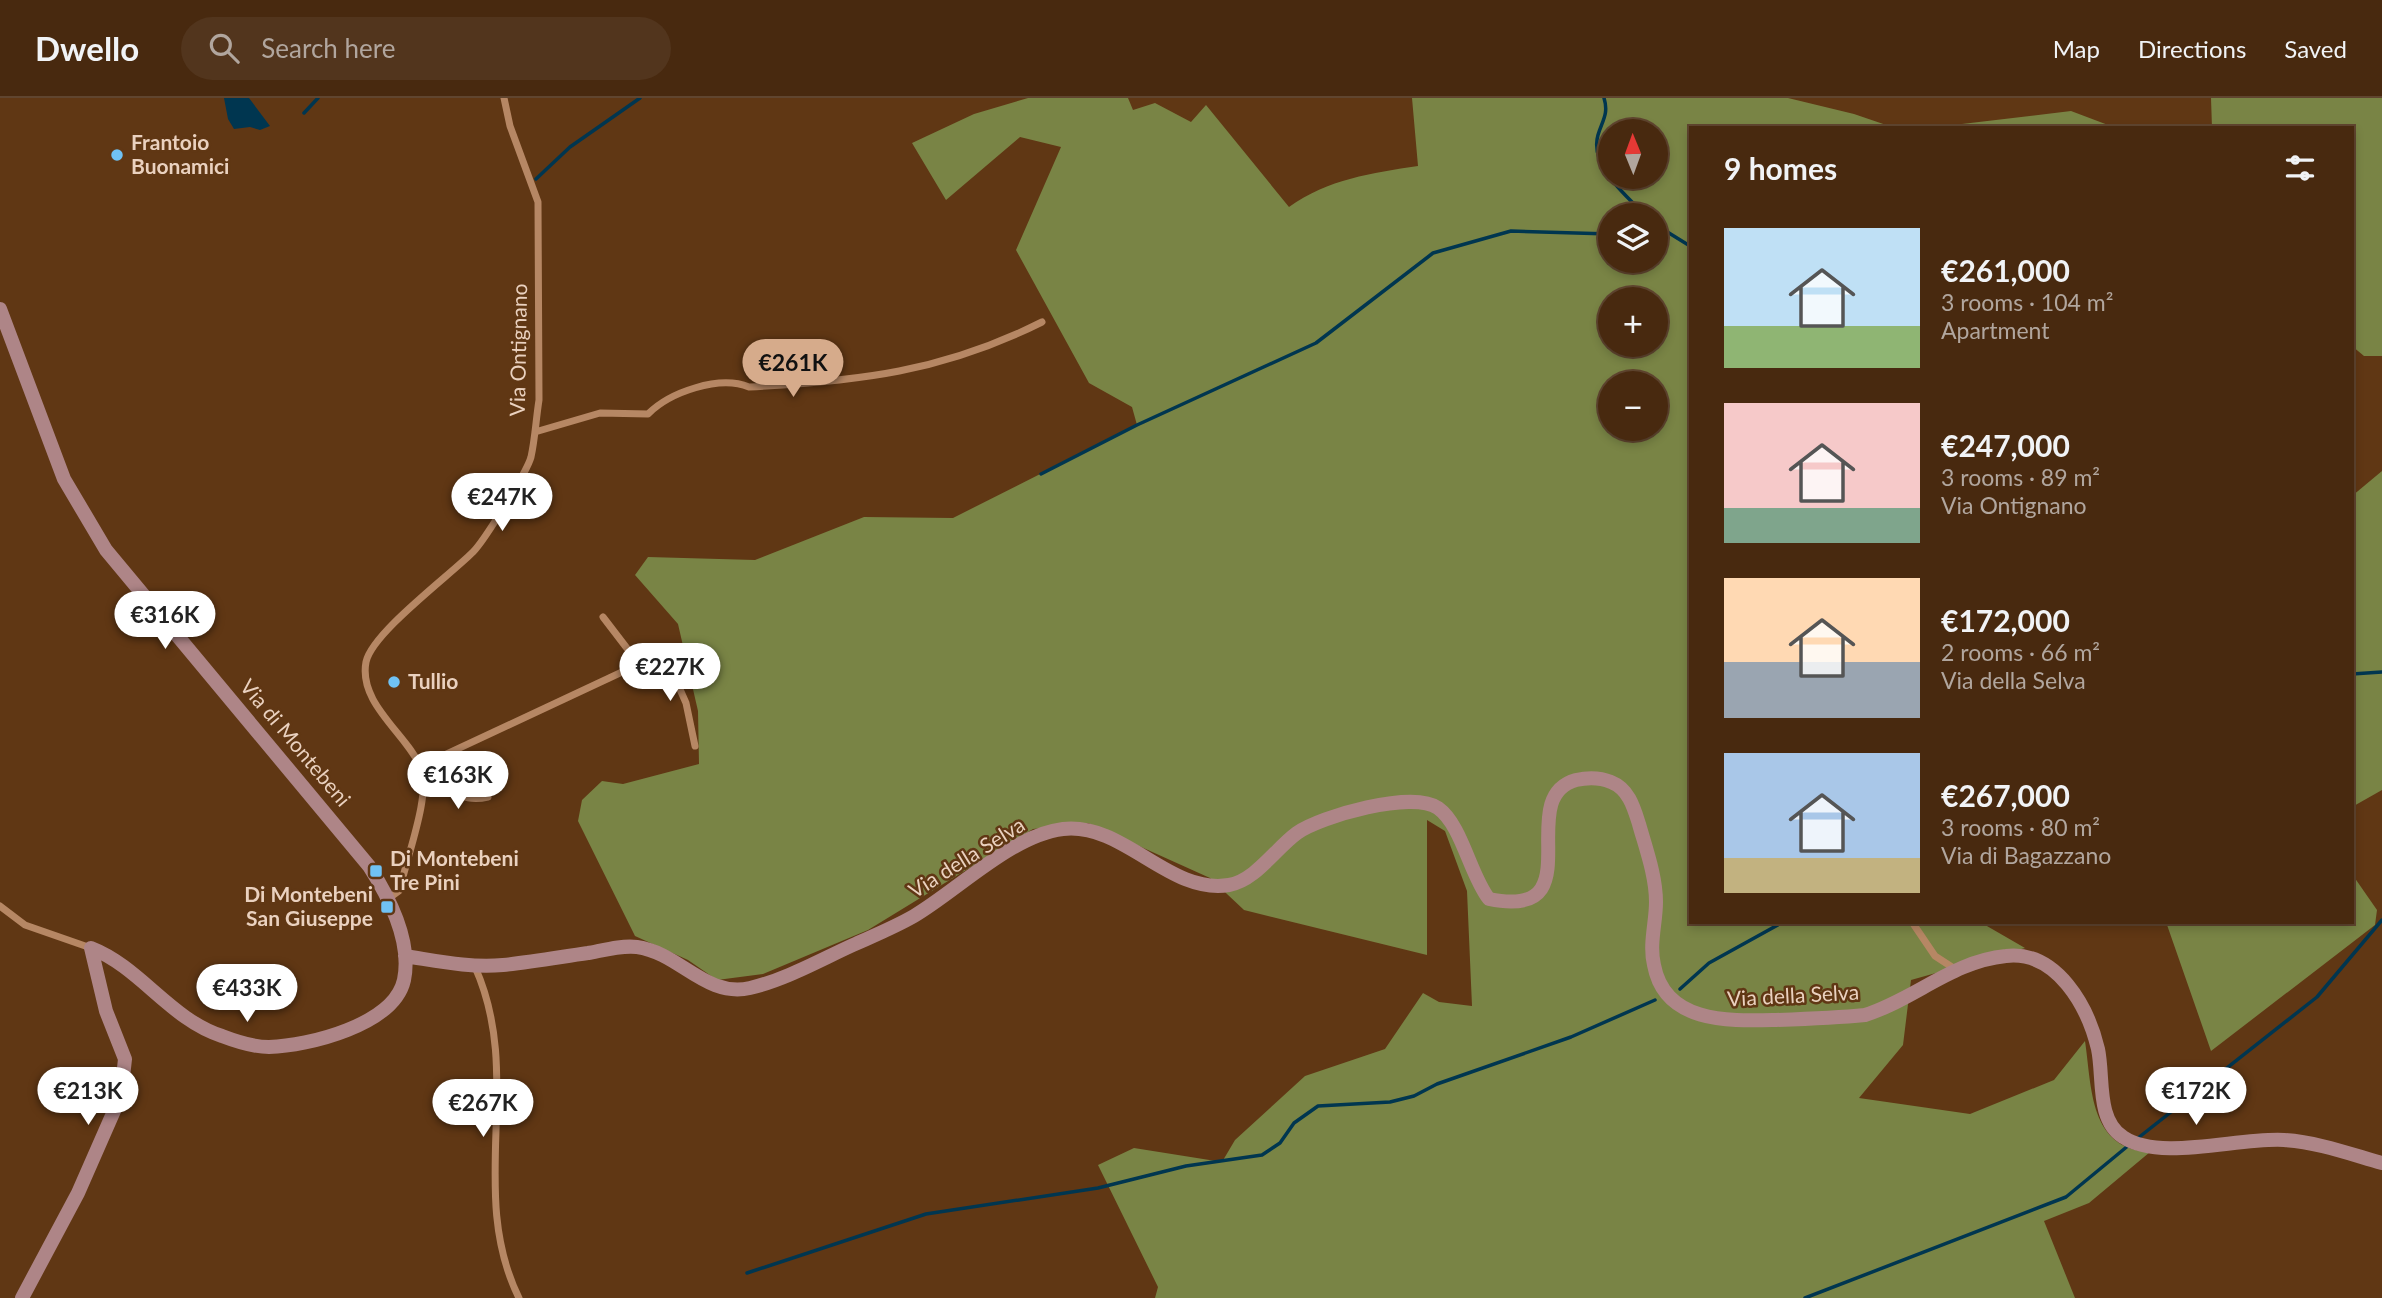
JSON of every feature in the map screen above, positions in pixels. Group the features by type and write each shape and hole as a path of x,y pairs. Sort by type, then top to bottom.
{"street":[{"name":"Via Ontignano","path":"388,899 398,891 402,881 425,786 421,766 376,706 369,685 366,662 380,637 475,550 530,460 535,432 539,400 538,202 510,126 504,98"},
{"name":"Via di Montebeni","path":"0,309 64,479 106,550 369,866 388,899 405,956"},
{"path":"535,432 600,413 648,414 662,400 695,388 736,382 749,387 841,382 893,373 991,347 1042,322"},
{"path":"603,617 639,664 674,678"},
{"path":"421,766 668,650 678,659 674,678 686,703 695,746"},
{"name":"Via della Selva","path":"405,956 475,966 638,947 659,953 716,987 728,990 751,988 913,917 1008,852 1039,836 1061,829 1085,829 1125,844 1180,876 1211,886 1241,881 1288,839 1325,819 1403,801 1423,802 1438,808 1451,823 1478,885 1489,899 1524,902 1535,895 1545,882 1550,861 1546,821 1550,806 1560,789 1572,781 1592,776 1612,782 1632,801 1655,888 1654,967 1674,1001 1689,1012 1720,1021 1866,1015 1887,1008 1955,969 2008,955 2032,959 2053,970 2071,988 2091,1025 2098,1050 2107,1119 2123,1138 2143,1147 2171,1148 2248,1140 2285,1140 2382,1163"},
{"path":"425,786 436,786 472,801 488,797"},
{"path":"0,906 26,925 91,948 130,970 175,1009 219,1036 266,1047 310,1042 368,1020 387,1007 399,994 404,979 405,956"},
{"path":"1913,924 1935,957 1955,969"},
{"path":"22,1298 78,1193 121,1095 125,1059 106,1011 91,948"},
{"path":"475,966 491,1004 494,1020 499,1105 494,1198 499,1247 519,1298"}],"green space":[{"path":"1028,98 1128,98 1133,110 1155,103 1191,122 1206,105 1289,207 1304,197 1335,184 1418,166 1412,98 1788,98 1854,114 1889,126 1689,126 1689,924 1983,924 2025,948 1911,980 1903,1045 1859,1098 1970,1114 2054,1080 2085,1041 2093,1096 2104,1128 2115,1140 2130,1148 2150,1152 2089,1203 2044,1221 2075,1298 1155,1298 1158,1287 1098,1165 1134,1148 1222,1162 1235,1140 1305,1076 1385,1049 1423,993 1439,1002 1472,1006 1467,891 1445,831 1427,820 1427,955 1244,910 1210,878 1088,823 1033,829 868,930 763,974 717,980 688,960 635,936 578,821 582,800 602,781 623,784 699,764 698,711 678,624 635,575 648,557 755,560 864,517 953,518 1137,425 1132,407 1089,383 1016,250 1061,147 1020,137 946,200 912,143 974,114"},
{"path":"2211,98 2382,98 2382,356 2364,356 2354,348 2354,126 2212,126"},
{"path":"2071,111 2111,126 1945,126"},
{"path":"2382,471 2382,790 2354,806 2354,494"},
{"path":"2354,877 2377,910 2375,925 2211,1051 2167,924 2354,924"}],"water":[{"path":"224,98 249,98 270,126 260,130 250,127 234,129 228,119"}],"waterway":[{"path":"304,113 318,98"},
{"path":"536,179 570,147 640,98"},
{"path":"1604,98 1605,113 1598,135 1599,158 1611,180 1633,203"},
{"path":"1041,474 1137,425 1316,343 1433,253 1511,231 1598,234"},
{"path":"1668,232 1689,245"},
{"path":"2354,674 2382,672"},
{"path":"2138,1138 2317,997 2382,920"},
{"path":"1680,989 1709,963 1779,924"},
{"path":"747,1273 926,1214 1098,1188 1186,1166 1262,1155 1280,1143 1294,1123 1318,1106 1390,1102 1414,1096 1437,1084 1571,1037 1655,1000"},
{"path":"1805,1298 2066,1197 2129,1145"}],"place":[{"name":"Frantoio Buonamici","path":"117,155"},
{"name":"Tullio","path":"394,682"},
{"name":"Di Montebeni Tre Pini","path":"376,871"},
{"name":"Di Montebeni San Giuseppe","path":"387,907"}]}
